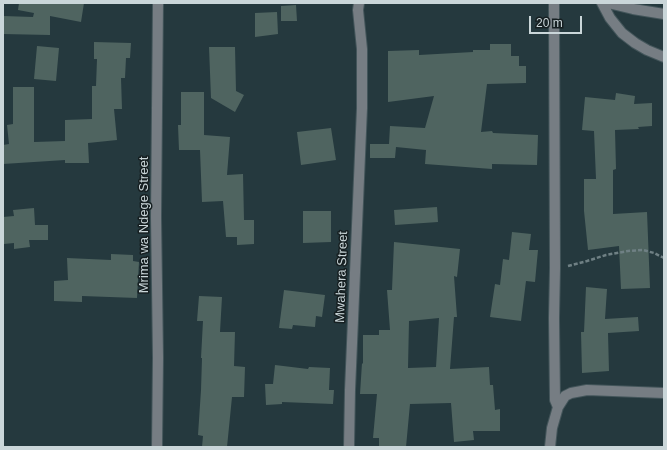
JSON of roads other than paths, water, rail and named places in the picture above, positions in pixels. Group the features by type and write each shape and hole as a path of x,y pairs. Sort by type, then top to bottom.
{"street":[{"name":"Mrima wa Ndege Street","path":"157,447 158,358 156,217 158,3"},
{"name":"Mwahera Street","path":"349,447 362,108 362,49 358,10 359,3"},
{"path":"554,3 554,318 556,400 558,407"},
{"path":"602,3 610,18 622,33 647,50 664,57"},
{"path":"608,3 664,14"},
{"path":"550,447 552,428 558,407 565,396 571,393 587,390 664,393"}]}
